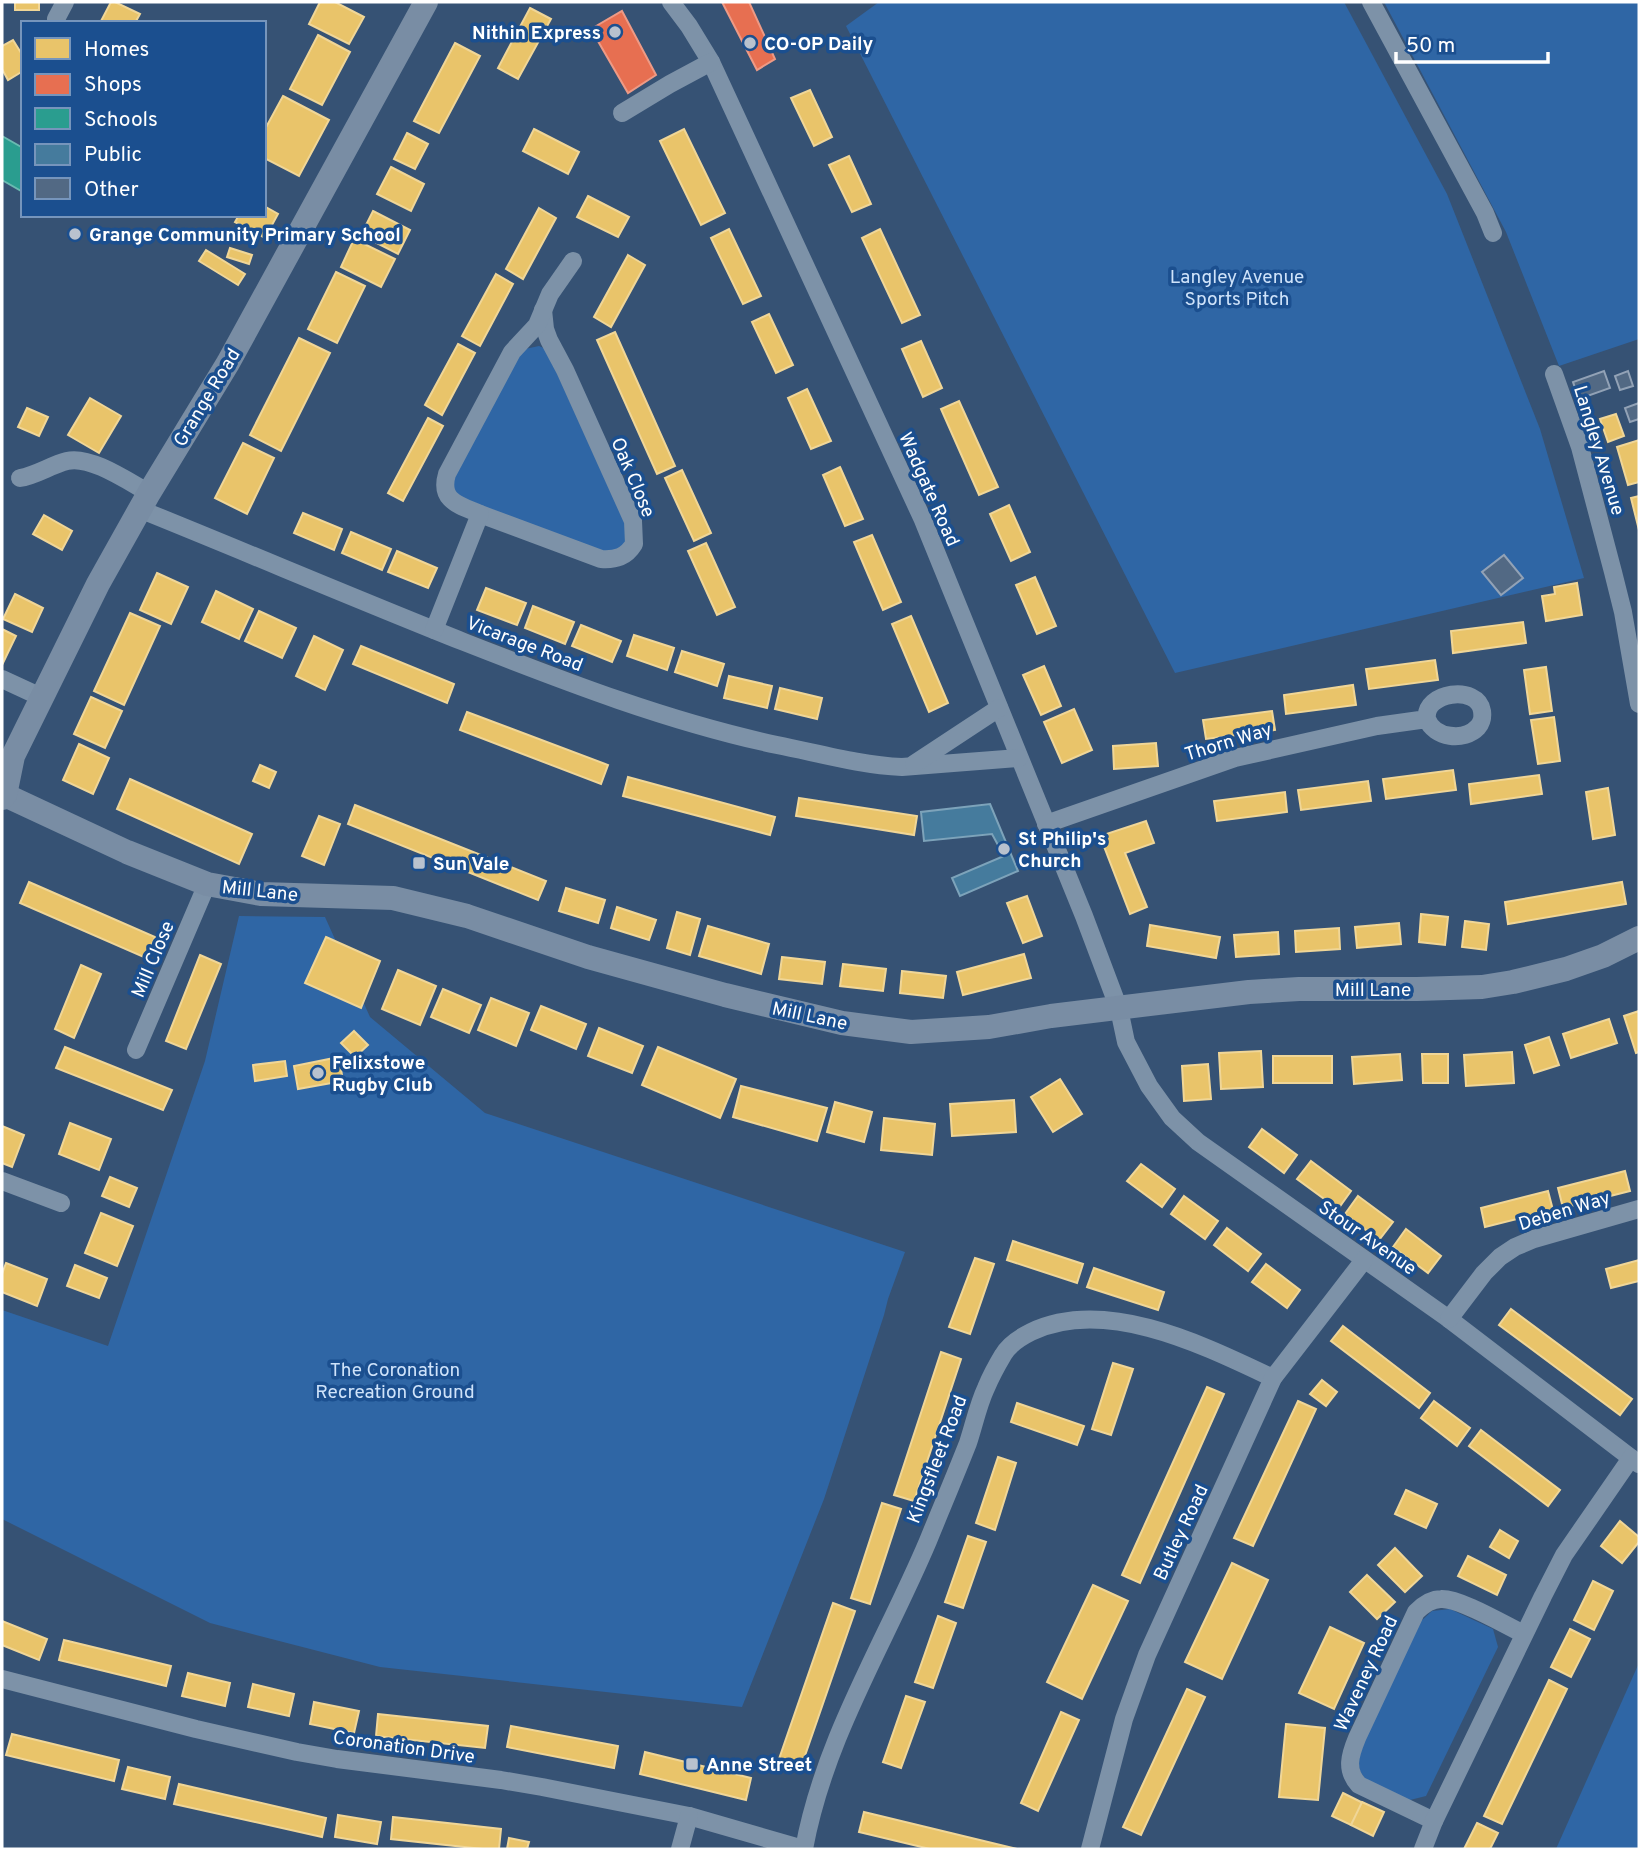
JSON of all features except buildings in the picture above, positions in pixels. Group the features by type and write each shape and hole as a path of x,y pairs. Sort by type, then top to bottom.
{"street":[{"path":"56,19 65,2"},
{"name":"Grange Road","path":"3,797 13,756 98,584 144,501 228,363 426,2"},
{"path":"1371,2 1493,233"},
{"name":"Wadgate Road","path":"675,3 711,62 923,520 1081,907 1119,1009"},
{"path":"622,113 711,62"},
{"name":"Oak Close","path":"543,310 548,340 565,370 633,521 634,544 618,558 601,559 460,506 450,499 445,487 447,474 512,352 532,332 550,294 573,261"},
{"name":"Langley Avenue","path":"1554,374 1580,447 1613,572 1639,704"},
{"name":"Vicarage Road","path":"20,478 68,461 80,461 101,468 144,501 434,630 570,683 699,726 873,764 911,766 1018,758"},
{"path":"434,630 480,514"},
{"path":"2,679 41,697"},
{"path":"911,766 999,708"},
{"name":"Thorn Way","path":"1046,824 1235,758 1364,728 1427,719"},
{"name":"Mill Lane","path":"3,797 207,884 261,894 393,898 467,916 588,957 677,982 842,1023 911,1032 989,1027 1051,1016 1268,991 1482,987 1566,969 1603,956 1639,938"},
{"name":"Mill Close","path":"136,1050 207,884"},
{"name":"Stour Avenue","path":"1119,1009 1126,1042 1139,1069 1172,1118 1187,1134 1449,1319 1635,1461"},
{"path":"2,1181 61,1203"},
{"name":"Deben Way","path":"1449,1319 1484,1273 1515,1247 1639,1209"},
{"name":"Butley Road","path":"1090,1849 1124,1719 1147,1655 1273,1378 1364,1260"},
{"name":"Kingsfleet Road","path":"803,1849 816,1796 836,1738 927,1542 968,1441 986,1386 1005,1351 1018,1339 1043,1327 1099,1320 1149,1327 1180,1337 1217,1351 1273,1378"},
{"path":"1423,1849 1434,1821 1564,1555 1635,1461"},
{"name":"Waveney Road","path":"1434,1821 1359,1785 1352,1776 1349,1765 1357,1738 1416,1612 1428,1602 1448,1599 1524,1634"},
{"name":"Coronation Drive","path":"2,1679 297,1752 501,1780 689,1816 803,1849"},
{"path":"680,1849 689,1816"}],"green space":[{"name":"Langley Avenue Sports Pitch","path":"879,2 1344,2 1447,194 1540,429 1584,578 1175,673 846,26"},
{"path":"1384,2 1639,2 1639,339 1559,366 1506,232"},
{"path":"539,346 546,349 629,532 623,548 602,553 462,501 454,493 454,474 520,353"},
{"name":"The Coronation Recreation Ground","path":"239,916 325,917 370,1017 485,1113 905,1252 824,1499 742,1707 380,1667 210,1623 2,1519 2,1310 108,1346 205,1061"},
{"path":"1450,1609 1493,1629 1498,1647 1426,1796 1406,1801 1365,1779 1357,1756 1419,1623 1432,1611"},
{"path":"1639,1663 1639,1849 1556,1849"}],"place":[{"name":"Nithin Express","path":"615,32"},
{"name":"CO-OP Daily","path":"750,43"},
{"name":"Grange Community Primary School","path":"75,234"},
{"name":"St Philip's Church","path":"1004,849"},
{"name":"Sun Vale","path":"419,863"},
{"name":"Felixstowe Rugby Club","path":"318,1073"},
{"name":"Anne Street","path":"692,1764"}]}
